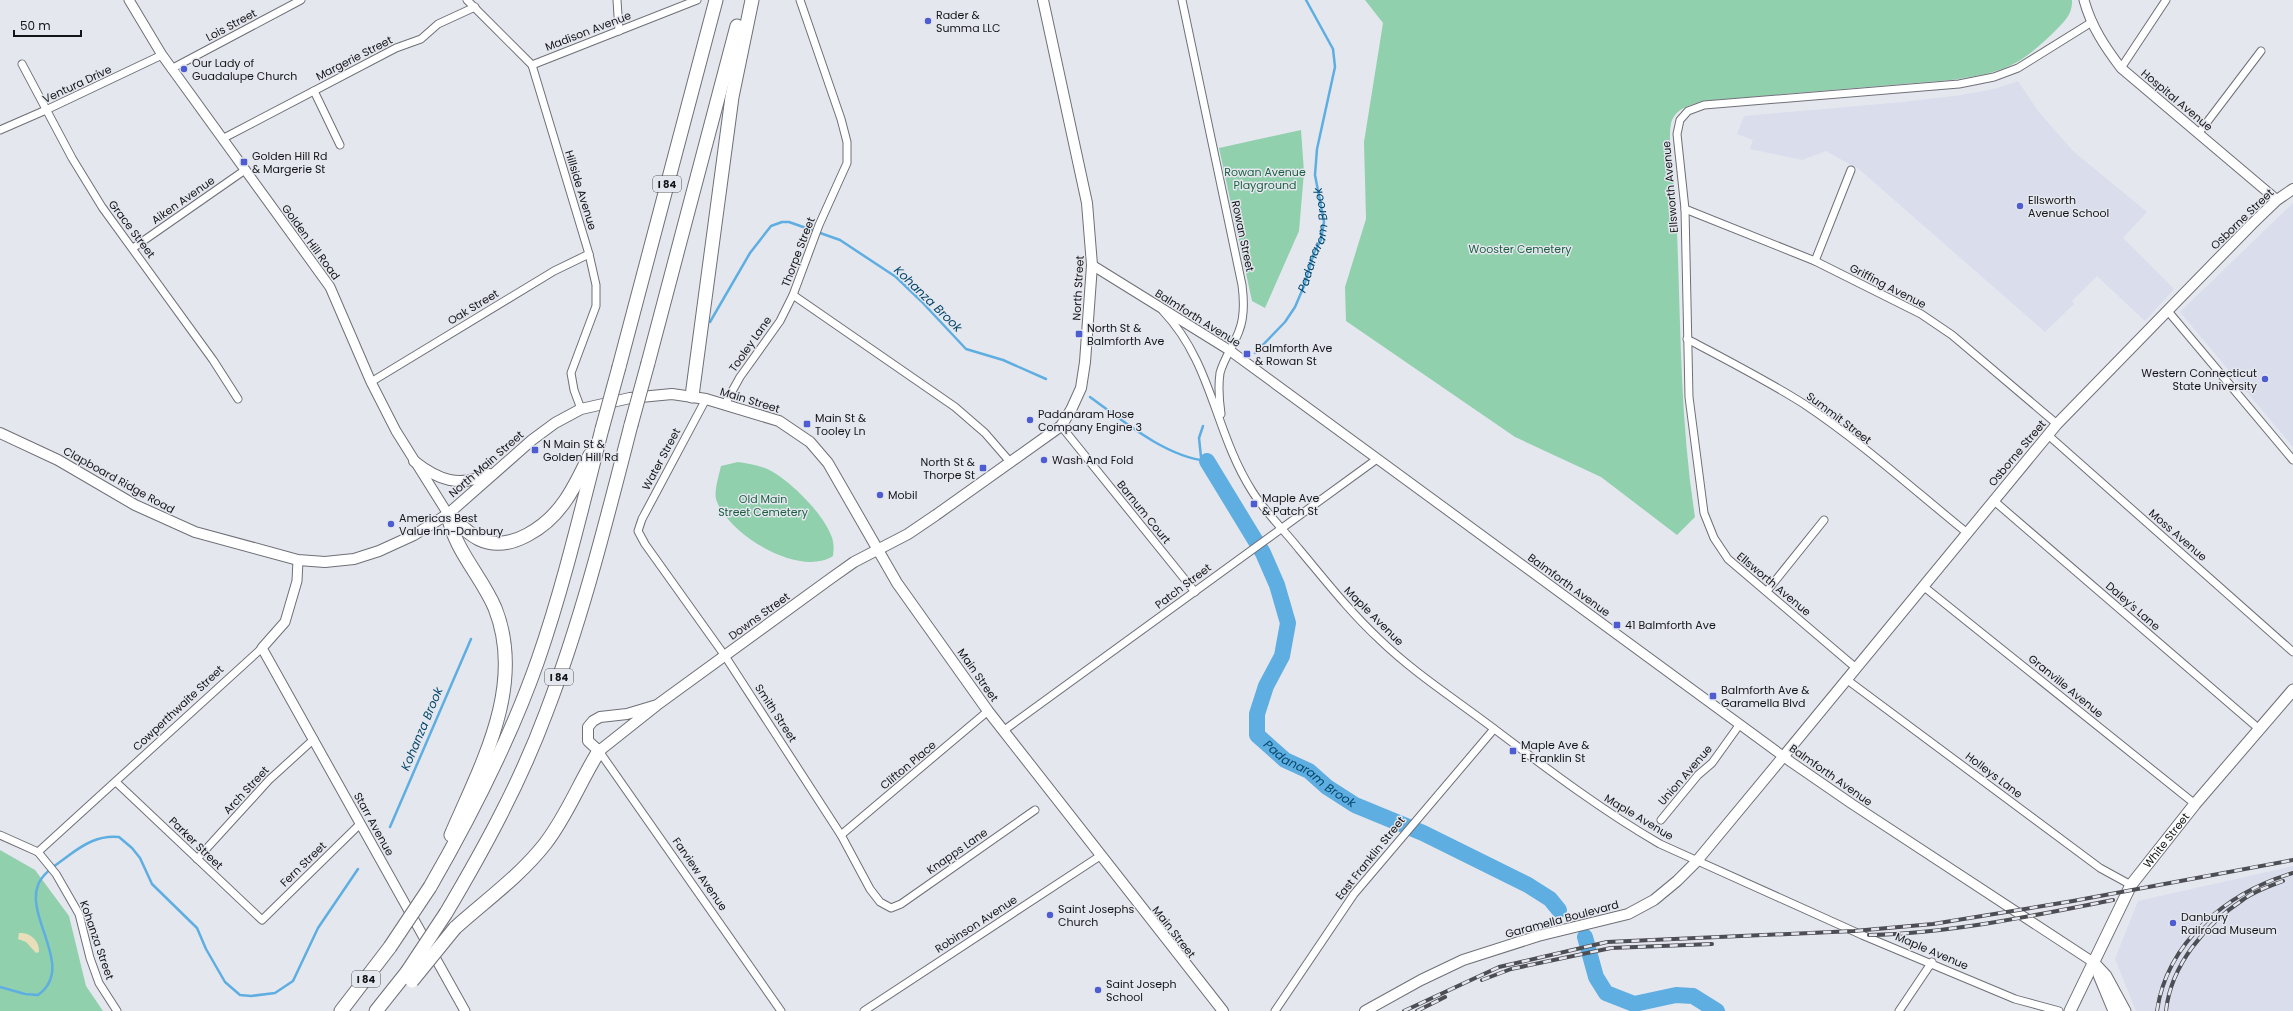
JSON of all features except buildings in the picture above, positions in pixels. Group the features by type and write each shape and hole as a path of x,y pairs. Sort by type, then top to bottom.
{"highway":[{"name":"I 84","path":"342,1011 390,947 430,887 481,796 526,692 553,615 716,0"},
{"name":"I 84","path":"376,1011 409,976 477,861 506,806 546,714 578,622 745,0"},
{"path":"692,396 732,97 752,0"},
{"path":"448,514 469,533 490,542 504,542 530,533 552,517 566,501 602,430"},
{"path":"430,887 493,734 505,681 504,644 495,609 488,593 457,545 448,514"},
{"path":"385,1011 409,976 455,928 518,872 544,844 556,829 599,751"}],"main road":[{"name":"North Street","path":"877,551 936,516 1061,426 1072,410 1081,388 1092,265 1087,203 1043,0"},
{"name":"Osborne Street","path":"1784,756 1966,532 2057,424 2167,310 2277,200 2293,189"},
{"name":"North Main Street","path":"298,560 325,562 354,559 400,542 448,514 501,467 556,423 581,409 605,402 655,394 692,396"},
{"name":"Main Street","path":"692,396 725,404 779,421 810,442 828,463 877,551 897,583 988,711 1100,856 1223,1011"},
{"name":"Clapboard Ridge Road","path":"0,433 58,460 134,505 168,521 195,532 298,560"},
{"path":"414,461 437,477 464,482 480,478 501,467"},
{"name":"Downs Street","path":"657,705 627,714 600,717 593,721 588,727 588,741 599,751 657,705 854,562 877,551"},
{"name":"White Street","path":"2070,1011 2131,885 2258,728 2293,690"},
{"name":"Garamella Boulevard","path":"1365,1011 1421,980 1463,960 1538,936 1628,914 1654,900 1696,862 1784,756"},
{"path":"2093,962 2114,1011"},
{"path":"2093,962 2106,976 2126,1011"}],"street":[{"name":"Golden Hill Road","path":"129,0 171,69 330,287 371,382 414,461 448,514"},
{"name":"Lois Street","path":"171,69 301,0"},
{"name":"Hillside Avenue","path":"467,0 532,65 589,254 596,285 596,306 571,373 574,390 581,409"},
{"path":"617,0 619,31"},
{"name":"Madison Avenue","path":"532,65 697,0"},
{"name":"Thorpe Street","path":"800,0 841,119 847,142 846,163 818,227 793,295 955,408 985,433 1011,463"},
{"name":"Rowan Street","path":"1182,0 1242,285 1244,308 1240,331 1229,350 1221,372 1218,393 1222,428"},
{"name":"Hospital Avenue","path":"2084,0 2092,22 2108,52 2121,68 2277,200"},
{"path":"2121,68 2166,0"},
{"name":"Margerie Street","path":"222,139 396,48 421,39 438,24 474,7"},
{"name":"Ellsworth Avenue","path":"1856,668 1728,559 1714,538 1704,513 1689,397 1685,209 1677,134 1680,120 1688,111 1704,105 1959,84 1994,77 2018,68 2092,22"},
{"path":"2198,134 2261,51"},
{"name":"Ventura Drive","path":"0,130 162,55"},
{"name":"Grace Street","path":"22,64 72,158 102,207 134,248 238,399"},
{"path":"314,91 340,145"},
{"name":"Aiken Avenue","path":"134,248 245,170"},
{"path":"1815,261 1851,170"},
{"name":"Griffing Avenue","path":"1685,209 1815,261 1921,314 1952,335 2057,424"},
{"name":"Oak Street","path":"371,382 554,271 589,254"},
{"name":"Balmforth Avenue","path":"1092,265 1229,350 1784,756 1852,804 2093,962"},
{"name":"Tooley Lane","path":"725,404 740,377 780,321 793,295"},
{"name":"Rowan Street","path":"1158,307 1175,325 1198,360 1235,461 1253,492 1281,528"},
{"path":"2167,310 2293,460"},
{"name":"Summit Street","path":"1687,339 1768,381 1805,405 1838,428 1966,532"},
{"name":"Water Street","path":"638,531 642,519 706,399"},
{"name":"Barnum Court","path":"1061,426 1195,592"},
{"name":"Moss Avenue","path":"2048,435 2293,652"},
{"name":"Patch Street","path":"1003,731 1376,459"},
{"name":"Daley's Lane","path":"1994,500 2258,728"},
{"path":"1766,591 1824,520"},
{"name":"Maple Avenue","path":"1281,528 1335,591 1379,639 1429,681 1574,789 1630,827 1696,862 1862,935 1932,962 2015,999 2059,1011"},
{"name":"Smith Street","path":"638,531 645,544 725,656 841,835 870,889 880,902 891,908"},
{"name":"Cowperthwaite Street","path":"38,852 262,648 285,622 297,581 298,560"},
{"name":"Granville Avenue","path":"1923,586 2195,804"},
{"name":"Starr Avenue","path":"262,648 465,1011"},
{"name":"Holleys Lane","path":"1846,679 2100,868 2131,885"},
{"name":"Clifton Place","path":"841,835 988,711"},
{"name":"Union Avenue","path":"1662,820 1698,774 1712,763 1740,724"},
{"name":"East Franklin Street","path":"1275,1011 1354,894 1494,728"},
{"name":"Arch Street","path":"197,859 269,780 314,740"},
{"name":"Farview Avenue","path":"599,751 782,1011"},
{"name":"Parker Street","path":"116,782 262,920"},
{"name":"Knapps Lane","path":"891,908 900,904 1035,810"},
{"name":"Fern Street","path":"262,920 360,824"},
{"name":"Kohanza Street","path":"0,835 38,852 56,874 78,914 99,983 116,1011"},
{"name":"Robinson Avenue","path":"864,1011 1100,856"},
{"path":"1899,1011 1932,962"}],"shaded area":[{"name":"Ellsworth Avenue School","path":"2018,81 2038,111 2073,151 2147,212 2123,238 2174,289 2145,321 2097,276 2072,301 2074,304 2045,332 1860,170 1826,151 1802,160 1750,149 1753,140 1737,134 1744,116 1903,102 1961,95 1994,89"},
{"name":"Western Connecticut State University","path":"2293,203 2293,447 2180,312"},
{"path":"2293,866 2293,1011 2136,1011 2115,959 2138,901"}],"green space":[{"name":"Wooster Cemetery","path":"1365,0 2072,0 2072,5 2071,10 2064,22 2040,45 2018,62 1995,71 1951,80 1702,101 1681,110 1674,116 1670,127 1670,137 1676,208 1683,402 1695,517 1677,535 1601,477 1515,437 1346,321 1345,287 1366,219 1364,142 1383,23"},
{"name":"Rowan Avenue Playground","path":"1301,130 1304,172 1299,231 1265,308 1252,301 1219,148"},
{"name":"Old Main Street Cemetery","path":"738,462 765,468 783,479 803,496 820,516 831,535 834,548 833,556 819,561 802,561 784,557 766,549 734,526 723,512 716,499 716,492 721,466"},
{"path":"0,850 35,870 69,916 86,986 103,1011 0,1011"}],"sand":[{"path":"19,933 27,934 34,938 38,944 39,952 36,953 26,942 18,939"}],"waterway":[{"name":"Padanaram Brook","path":"1255,353 1285,322 1295,307 1304,286 1314,253 1321,240 1324,222 1315,175 1317,149 1335,67 1333,49 1306,0"},
{"name":"Kohanza Brook","path":"710,322 750,253 771,226 782,222 789,222 840,240 896,277 966,349 1003,360 1046,379"},
{"name":"Kohanza Brook","path":"1090,397 1131,427 1161,445 1176,453 1207,461"},
{"name":"Padanaram Brook","path":"1203,426 1199,438 1201,457 1207,461"},
{"name":"Padanaram Brook","path":"1207,461 1263,553 1277,585 1288,623 1282,656 1266,686 1257,714 1257,735 1285,760 1309,771 1327,787 1355,805 1423,833 1528,885 1550,899 1559,910"},
{"name":"Kohanza Brook","path":"390,827 471,639"},
{"name":"Kohanza Brook","path":"0,987 25,994 38,995 48,984 52,971 51,957 38,912 36,898 38,885 43,876 55,865 80,848 98,839 105,837 119,837 132,848 140,858 152,884 197,928 206,949 225,982 240,995 251,996 275,993 293,981 318,928 358,869"},
{"name":"Padanaram Brook","path":"1585,937 1596,977 1606,993 1634,1004 1676,995 1693,996 1717,1011"}],"railway":[{"path":"1404,1011 1499,967 1607,942 1854,931 1933,924 2073,901 2293,860"},
{"path":"2157,1011 2163,986 2173,963 2187,942 2204,923 2224,907 2246,893 2293,873"},
{"path":"2166,1011 2169,994 2175,977 2183,962 2204,933 2216,920 2248,896 2283,881"},
{"path":"1869,935 1900,934 1991,923 2113,900"},
{"path":"1482,980 1511,969 1611,948 1712,944"},
{"path":"1417,1011 1445,997"}],"place":[{"name":"Rader & Summa LLC","path":"928,21"},
{"name":"Our Lady of Guadalupe Church","path":"184,69"},
{"name":"Golden Hill Rd & Margerie St","path":"244,162"},
{"name":"Ellsworth Avenue School","path":"2020,206"},
{"name":"North St & Balmforth Ave","path":"1079,334"},
{"name":"Balmforth Ave & Rowan St","path":"1247,354"},
{"name":"Western Connecticut State University","path":"2265,379"},
{"name":"Padanaram Hose Company Engine 3","path":"1030,420"},
{"name":"Main St & Tooley Ln","path":"807,424"},
{"name":"N Main St & Golden Hill Rd","path":"535,450"},
{"name":"Wash And Fold","path":"1044,460"},
{"name":"North St & Thorpe St","path":"983,468"},
{"name":"Mobil","path":"880,495"},
{"name":"Maple Ave & Patch St","path":"1254,504"},
{"name":"Americas Best Value Inn-Danbury","path":"391,524"},
{"name":"41 Balmforth Ave","path":"1617,625"},
{"name":"Balmforth Ave & Garamella Blvd","path":"1713,696"},
{"name":"Maple Ave & E Franklin St","path":"1513,751"},
{"name":"Saint Josephs Church","path":"1050,915"},
{"name":"Danbury Railroad Museum","path":"2173,923"},
{"name":"Saint Joseph School","path":"1098,990"}]}
